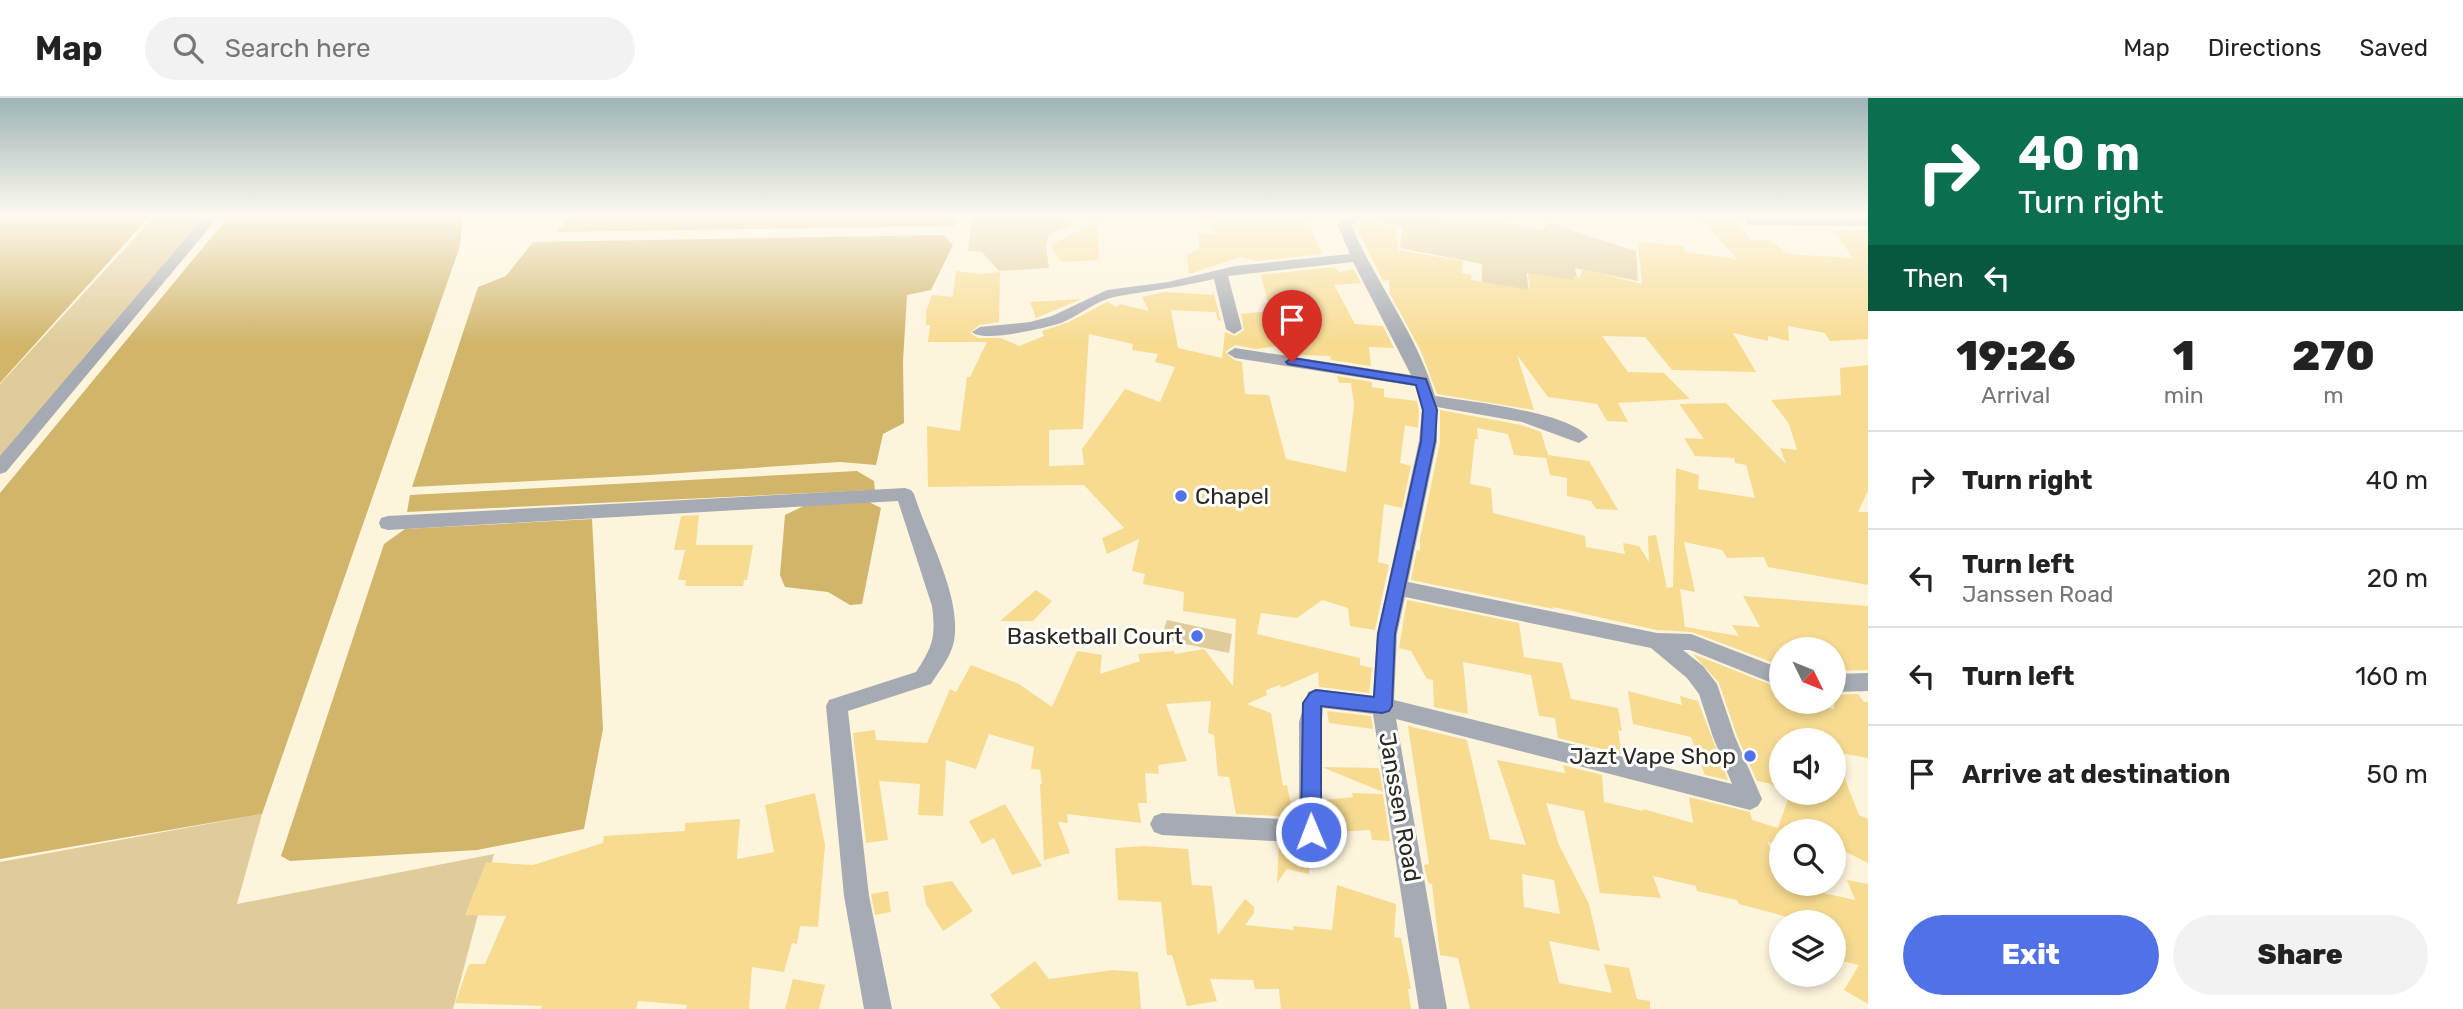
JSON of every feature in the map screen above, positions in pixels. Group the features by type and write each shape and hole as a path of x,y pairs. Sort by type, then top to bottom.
{"street":[{"path":"0,468 176,259"},
{"path":"980,332 1031,326 1057,319 1107,294 1168,286 1220,273 1345,259"},
{"name":"Janssen Road","path":"1359,259 1413,359 1430,410 1428,441 1387,634 1382,706 1406,834 1433,1009"},
{"path":"1220,273 1234,329"},
{"path":"1235,353 1422,382"},
{"path":"1428,400 1533,418 1579,437"},
{"path":"388,523 905,494 911,523 944,618 944,643 923,678 837,706 851,870 864,952 878,1009"},
{"path":"1398,587 1657,641 1691,642 1769,673"},
{"path":"1162,824 1311,832 1312,703 1316,698 1382,706 1750,799 1724,737 1709,690 1695,672 1657,641"},
{"path":"1846,682 1868,681"}],"shaded area":[{"path":"0,259 112,259 0,383"},
{"path":"116,259 170,259 0,458 0,384"},
{"path":"194,259 456,259 262,814 0,859 0,493"},
{"path":"520,259 946,259 931,290 907,295 903,361 904,423 883,434 876,465 840,462 412,487 478,287 506,276"},
{"path":"988,259 1048,259 1049,268 999,271"},
{"path":"1454,259 1637,259 1638,281 1575,268 1578,283 1526,273 1529,290 1482,283 1482,264"},
{"path":"857,471 874,481 875,490 407,512 410,495"},
{"path":"869,502 881,508 862,604 850,605 828,592 785,587 780,575 785,515 810,503"},
{"path":"592,519 603,729 584,829 477,850 290,861 281,856 384,544 405,529"},
{"name":"Basketball Court","path":"1167,620 1232,634 1229,653 1161,639"},
{"path":"262,814 237,904 494,854 453,1009 0,1009 0,862"}],"building":[{"path":"1058,259 1099,259 1099,260 1060,262"},
{"path":"1187,259 1235,259 1189,274"},
{"path":"1246,259 1280,259 1257,261"},
{"path":"1372,259 1463,261 1462,273 1472,275 1471,280 1530,290 1528,273 1574,280 1573,276 1580,277 1582,269 1642,284 1640,259 1868,259 1868,339 1830,341 1825,333 1788,326 1789,341 1768,336 1768,341 1733,333 1756,372 1672,370 1645,337 1602,336 1628,372 1664,373 1690,399 1618,403 1628,422 1607,421 1597,404 1548,397 1517,355 1534,410 1437,394 1421,351 1390,294 1389,280 1383,281"},
{"path":"1334,267 1339,272 1354,269 1361,283 1334,285 1355,324 1383,326 1394,348 1369,347 1371,366 1331,360 1330,356 1299,355 1292,344 1256,349 1235,345 1225,352 1234,360 1242,362 1245,394 1269,395 1286,459 1346,472 1354,405 1351,383 1339,383 1337,376 1372,382 1372,387 1384,389 1384,397 1417,401 1419,410 1418,428 1405,425 1400,463 1411,466 1402,508 1384,504 1378,562 1389,565 1375,630 1350,626 1348,608 1322,600 1297,618 1261,613 1257,634 1360,658 1360,665 1372,668 1369,693 1319,687 1318,672 1281,688 1280,685 1266,690 1267,695 1247,704 1271,713 1283,786 1287,785 1294,817 1236,814 1229,777 1218,776 1214,735 1208,733 1211,701 1166,704 1187,761 1158,765 1159,774 1145,773 1147,803 1138,803 1141,823 1067,814 1068,823 1058,822 1070,853 1044,860 1040,770 1031,769 1034,747 989,734 976,769 946,760 943,816 918,815 920,784 879,781 888,840 866,843 853,733 875,730 876,740 927,743 950,689 956,692 971,665 1019,684 1052,707 1077,651 1102,655 1100,674 1140,661 1138,654 1174,651 1175,654 1204,649 1233,686 1236,619 1183,611 1184,592 1143,584 1145,574 1132,571 1139,539 1107,554 1102,538 1124,528 1084,485 928,487 927,426 960,431 967,377 970,377 987,342 928,342 930,325 926,325 926,311 932,295 953,297 956,271 981,274 1000,272 999,322 979,325 970,333 978,338 1001,338 1019,346 1044,336 1042,331 1069,322 1107,302 1117,307 1120,304 1149,311 1142,297 1164,292 1213,295 1213,291 1221,321 1218,320 1216,312 1171,310 1178,348 1222,358 1225,332 1235,336 1244,330 1241,314 1270,311 1261,275","holes":["1089,334 1133,344 1132,350 1158,354 1155,362 1175,367 1160,402 1125,389 1082,449 1084,465 1049,466 1049,430 1083,429"]},
{"path":"1081,299 1036,318 1030,302"},
{"path":"1868,365 1868,491 1858,512 1868,512 1868,585 1768,567 1764,557 1727,558 1722,550 1684,542 1695,592 1680,589 1685,627 1739,636 1732,625 1760,627 1743,596 1868,606 1868,670 1846,671 1846,637 1769,637 1769,661 1692,632 1657,630 1411,580 1417,550 1420,551 1420,539 1440,442 1440,410 1521,425 1541,432 1548,455 1589,461 1618,510 1596,509 1591,501 1567,496 1567,478 1550,475 1546,458 1514,455 1508,434 1477,428 1478,439 1475,439 1470,484 1491,488 1493,513 1585,536 1586,547 1625,554 1623,543 1639,546 1649,562 1648,536 1656,535 1667,588 1673,587 1676,468 1699,475 1698,489 1755,498 1746,465 1735,463 1734,458 1695,456 1684,438 1704,439 1679,404 1726,403 1786,464 1780,448 1797,450 1789,424 1771,400 1841,395 1840,368"},
{"path":"699,515 696,545 753,545 747,580 744,580 743,586 685,586 686,580 678,580 685,550 674,550 681,516"},
{"path":"1036,590 1052,601 1033,621 1000,621"},
{"path":"1407,600 1519,623 1524,657 1562,663 1571,699 1618,708 1622,754 1558,738 1555,718 1539,716 1531,675 1463,662 1468,714 1434,707 1433,680 1427,679 1411,651 1399,648"},
{"path":"1693,654 1769,684 1769,714 1846,714 1846,694 1858,694 1864,702 1868,702 1868,758 1846,754 1846,728 1769,728 1769,784 1757,781 1737,736 1719,683"},
{"path":"1628,691 1682,705 1680,696 1698,701 1728,780 1705,775 1691,737 1633,724"},
{"path":"1327,711 1371,716 1373,729 1329,723"},
{"path":"1408,726 1467,740 1490,839 1526,845 1497,760 1565,773 1563,765 1602,775 1604,802 1643,809 1693,823 1689,797 1750,812 1752,820 1769,825 1769,896 1837,896 1855,900 1847,880 1868,884 1868,1004 1844,990 1859,965 1846,962 1846,910 1769,912 1739,904 1737,900 1697,891 1696,886 1653,876 1661,898 1600,893 1584,811 1546,803 1559,845 1589,904 1600,951 1549,941 1559,983 1612,993 1604,964 1629,968 1637,999 1650,1001 1650,1009 1470,1009 1458,958 1440,955 1432,884 1428,883 1424,865 1429,864","holes":["1522,874 1554,880 1560,914 1524,907"]},
{"path":"1324,768 1379,768 1383,792"},
{"path":"1846,782 1859,815 1868,819 1868,863 1846,852 1846,819 1781,819 1786,805 1846,805"},
{"path":"815,793 825,845 818,927 800,926 797,944 792,943 784,972 752,967 749,1009 686,1009 687,1005 638,1001 636,1009 541,1009 542,1006 455,1003 469,964 485,964 506,916 465,915 486,862 533,865 603,843 604,836 685,831 685,823 740,819 737,859 774,852 765,805"},
{"path":"1352,793 1383,794 1390,841 1372,840 1370,830 1337,832 1325,800 1353,797"},
{"path":"1005,804 1042,866 1012,875 994,838 982,844 969,821"},
{"path":"1279,844 1301,845 1310,849 1309,874 1287,869 1277,883"},
{"path":"1144,846 1188,849 1192,885 1212,886 1218,935 1245,899 1254,907 1254,913 1245,925 1294,930 1293,926 1332,930 1337,885 1396,904 1394,937 1401,938 1411,989 1408,989 1411,1009 1281,1009 1279,989 1255,989 1253,980 1210,979 1217,1001 1187,1006 1172,955 1167,955 1161,902 1118,900 1115,848"},
{"path":"952,881 973,911 943,931 926,904 923,886"},
{"path":"888,891 891,912 875,915 871,894"},
{"path":"1035,961 1049,979 1113,970 1138,972 1141,1009 1001,1009 990,995"},
{"path":"793,979 825,985 819,1009 785,1009"}],"place":[{"name":"Chapel","path":"1181,496"},
{"name":"Basketball Court","path":"1197,636"},
{"name":"Jazt Vape Shop","path":"1750,756"}],"route":[{"path":"1292,362 1422,382 1430,410 1428,441 1387,634 1382,706 1316,698 1312,703 1311,832"}]}
